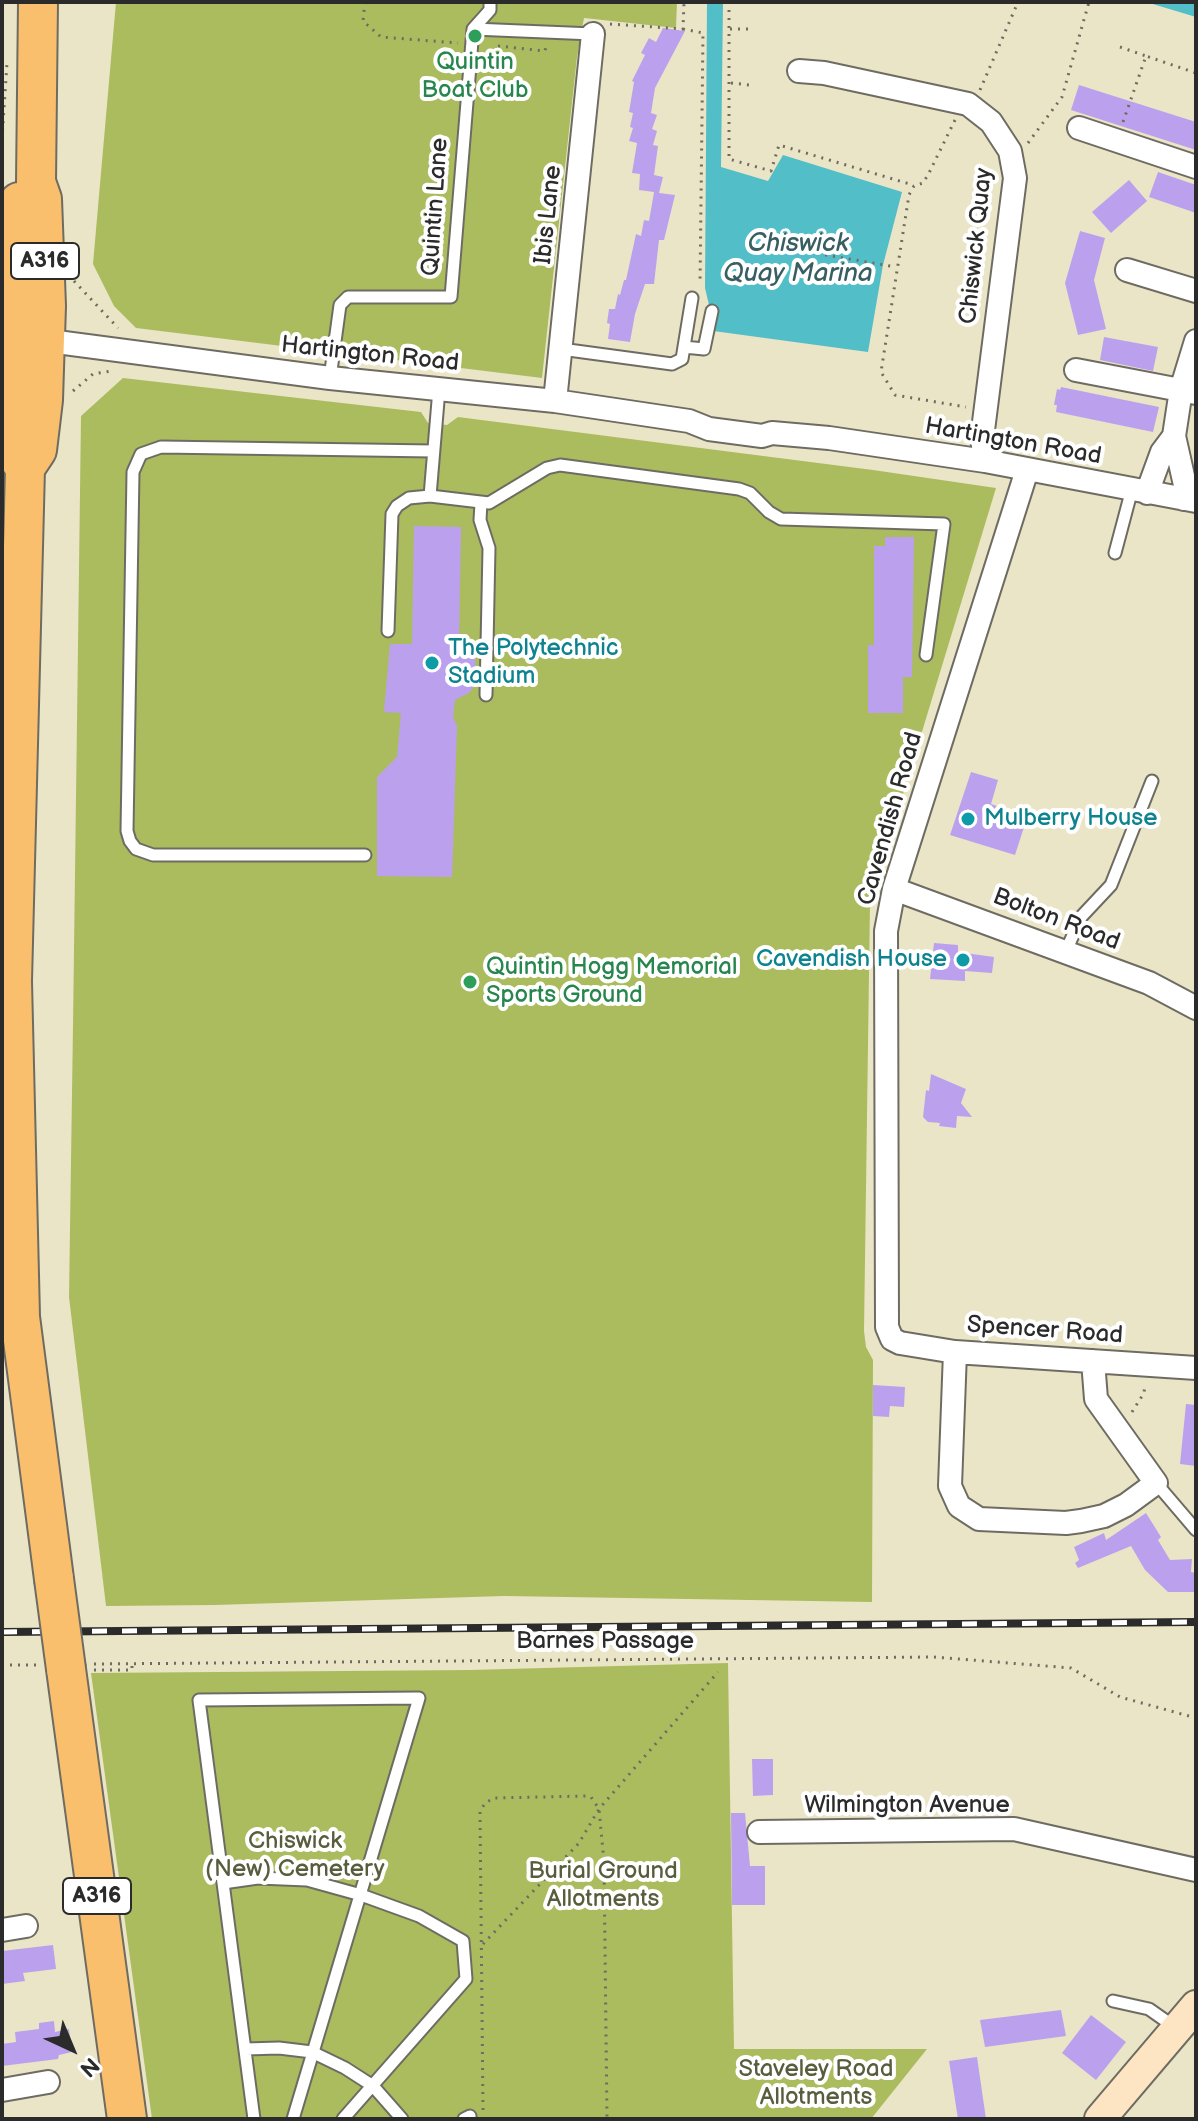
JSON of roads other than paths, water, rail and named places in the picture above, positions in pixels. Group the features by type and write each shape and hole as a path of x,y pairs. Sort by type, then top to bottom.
{"highway":[{"name":"A316","path":"25,468 14,451 21,336 19,199 36,182 38,2"},
{"name":"A316","path":"21,336 43,400 37,450 25,468 12,981 20,1317 54,1579 70,1668 127,2119"}],"street":[{"name":"Ibis Lane","path":"555,401 593,34"},
{"name":"Chiswick Quay","path":"799,71 824,63 959,102 991,122 1010,151 1015,178 982,438 985,461"},
{"path":"1079,128 1196,167"},
{"path":"1127,270 1196,291"},
{"name":"Hartington Road","path":"21,336 330,378 555,401 689,421 709,429 762,436 772,433 829,438 985,461 1190,500"},
{"path":"1140,491 1174,436 1189,392 1196,341"},
{"path":"1076,370 1189,392"},
{"path":"1174,436 1190,500"},
{"name":"Cavendish Road","path":"892,1339 887,1327 886,931 894,889 1027,470"},
{"name":"Bolton Road","path":"894,889 1149,983 1196,1008"},
{"name":"Spencer Road","path":"892,1339 955,1352 1196,1368"},
{"path":"955,1352 950,1486 959,1506 979,1519 1081,1521 1104,1516 1126,1505 1156,1483 1096,1399 1093,1361"},
{"name":"Wilmington Avenue","path":"759,1832 1014,1829 1196,1870"},
{"path":"2,1930 26,1926"},
{"path":"1100,2119 1186,2017"},
{"path":"2,2090 48,2082"}],"lane":[{"path":"473,29 490,10 490,2"},
{"path":"473,29 593,34"},
{"name":"Quintin Lane","path":"330,378 340,305 348,297 451,297 473,29"},
{"path":"561,349 672,364 682,359 692,298"},
{"path":"684,347 704,349 712,311"},
{"path":"430,496 439,389"},
{"path":"365,855 153,855 136,849 130,841 127,831 133,472 141,454 161,447 433,451"},
{"path":"388,631 392,514 397,506 409,498 430,496 481,503 495,500 547,468 560,465 739,489 750,493 781,519 944,524 926,655"},
{"path":"1115,553 1140,491"},
{"path":"481,503 480,520 489,548 486,695"},
{"path":"1066,951 1081,917 1111,885 1152,781"},
{"path":"1156,1483 1196,1530"},
{"path":"254,2119 199,1700 419,1698 293,2119"},
{"path":"223,1883 258,1878 307,1880 419,1916 463,1941 466,1979 343,2119"},
{"path":"1113,2001 1186,2017"},
{"path":"246,2049 279,2048 312,2052 373,2086 402,2119"}],"water":[{"name":"Chiswick Quay Marina","path":"707,2 723,2 721,167 768,181 783,155 902,192 883,265 868,352 706,330 709,305 705,288"},
{"path":"1146,2 1196,2 1196,17"}],"railway":[{"path":"2,1632 1196,1622"}],"place":[{"name":"Quintin Boat Club","path":"475,36"},
{"name":"The Polytechnic Stadium","path":"432,663"},
{"name":"Mulberry House","path":"968,819"},
{"name":"Cavendish House","path":"963,960"},
{"name":"Quintin Hogg Memorial Sports Ground","path":"470,982"}],"park label":[{"name":"Chiswick (New) Cemetery","path":"295,1856"},
{"name":"Burial Ground Allotments","path":"603,1886"},
{"name":"Staveley Road Allotments","path":"816,2084"}]}
